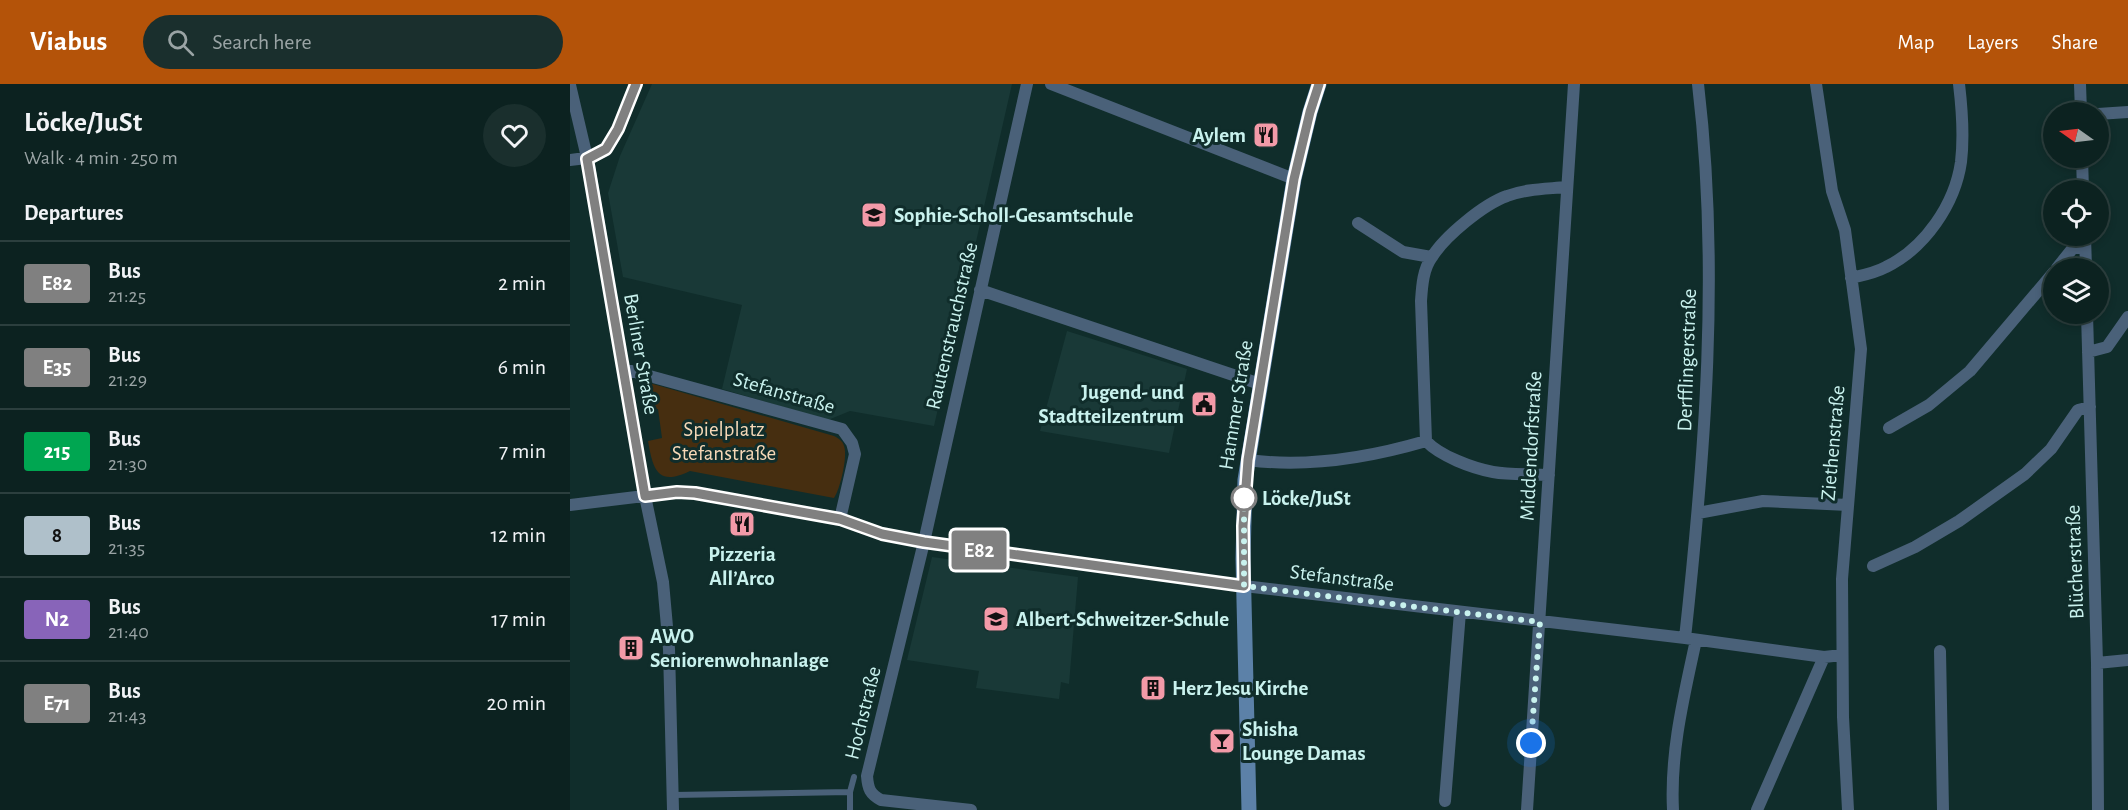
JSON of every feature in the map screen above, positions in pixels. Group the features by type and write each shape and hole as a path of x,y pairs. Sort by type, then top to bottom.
{"main road":[{"name":"Hammer Straße","path":"1249,810 1243,526 1248,460 1294,179 1319,84"}],"street":[{"path":"570,160 587,159 606,149 618,129 636,84"},
{"name":"Rautenstrauchstraße","path":"924,542 1027,84"},
{"path":"1051,84 1294,179"},
{"name":"Middendorfstraße","path":"1527,810 1574,84"},
{"name":"Derfflingerstraße","path":"1673,810 1671,780 1690,639 1706,405 1709,229 1698,84"},
{"name":"Ziethenstraße","path":"1816,84 1832,191 1845,230 1861,349 1842,579 1842,655 1848,810"},
{"path":"1851,278 1887,267 1906,255 1940,217 1957,180 1961,162 1959,84"},
{"path":"2080,84 2081,102"},
{"name":"Berliner Straße","path":"570,85 587,159 645,496 661,569 669,649 673,810"},
{"path":"2109,113 2128,112"},
{"path":"1548,475 1492,472 1449,457 1434,449 1426,441 1421,301 1423,278 1431,257 1463,224 1505,196 1530,190 1566,187"},
{"path":"1358,223 1403,252 1431,257"},
{"path":"2065,258 2077,246"},
{"path":"1889,429 1929,405 1970,371 2043,285"},
{"path":"980,290 1260,384"},
{"path":"2088,352 2107,347 2128,317"},
{"name":"Blücherstraße","path":"2087,324 2097,663 2098,810"},
{"name":"Stefanstraße","path":"624,369 842,429 852,443 855,454 840,519"},
{"path":"1873,567 1915,547 1959,521 2025,474 2051,449 2078,410 2090,407"},
{"path":"1248,460 1284,464 1342,461 1426,441"},
{"name":"Stefanstraße","path":"570,505 677,492 695,493 840,519 882,534 924,542 1244,586 1824,657 1842,655"},
{"path":"1698,513 1763,501 1848,505"},
{"name":"Hochstraße","path":"924,542 870,766 868,787 872,795 881,800 971,810"},
{"path":"1445,801 1460,612"},
{"path":"1940,651 1943,810"},
{"path":"1757,810 1824,657"},
{"path":"2097,663 2128,660"}],"lane":[{"path":"850,810 850,792 854,777"},
{"path":"673,795 850,792"}],"shaded area":[{"name":"Sophie-Scholl-Gesamtschule","path":"652,84 1012,84 934,426 850,411 828,420 722,389 742,305 623,277 608,193 620,156"},
{"path":"1067,331 1187,369 1169,453 1040,431"},
{"name":"Albert-Schweitzer-Schule","path":"932,557 1078,577 1069,684 1061,682 1059,699 976,688 979,671 907,660"}],"green space":[{"name":"Spielplatz Stefanstraße","path":"640,382 834,436 843,444 845,457 841,481 834,498 690,471 670,477 664,476 655,467 648,441 662,438 658,409 644,410"}],"bus line":[{"name":"E82","path":"636,84 618,129 606,149 587,159 645,496 677,492 695,493 840,519 882,534 924,542 1244,586 1243,526 1248,460 1294,179 1319,84"}],"place":[{"name":"Aylem","path":"1266,135"},
{"name":"Sophie-Scholl-Gesamtschule","path":"874,215"},
{"name":"Jugend- und Stadtteilzentrum","path":"1204,404"},
{"name":"Löcke/JuSt","path":"1244,498"},
{"name":"Pizzeria All’Arco","path":"742,524"},
{"name":"Albert-Schweitzer-Schule","path":"996,619"},
{"name":"AWO Seniorenwohnanlage","path":"631,648"},
{"name":"Herz Jesu Kirche","path":"1153,688"},
{"name":"Shisha Lounge Damas","path":"1222,741"}],"route":[{"path":"1244,498 1244,586 1540,622 1531,743"}]}
